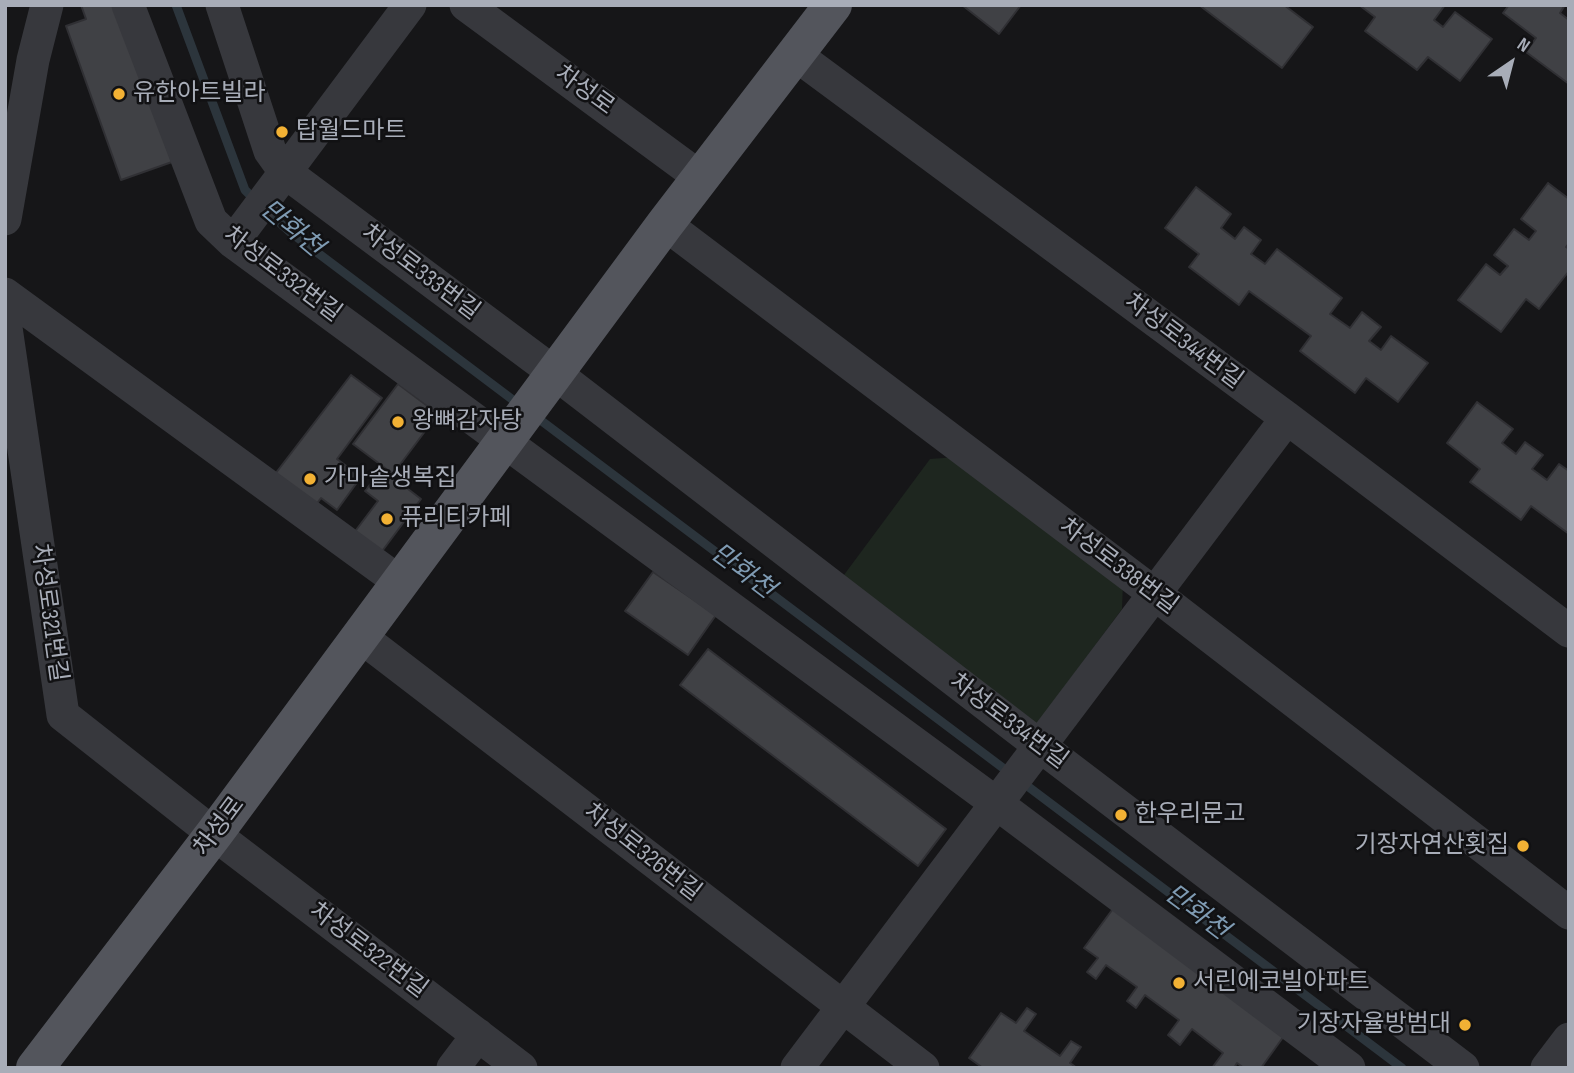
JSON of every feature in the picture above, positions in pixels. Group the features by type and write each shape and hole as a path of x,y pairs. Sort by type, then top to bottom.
{"main road":[{"path":"552,378 833,5"},
{"name":"차성로","path":"36,1068 214,834 552,378"}],"street":[{"path":"5,219 12,129 47,5"},
{"name":"차성로332번길","path":"128,5 211,221 239,233 1001,797 1349,1068"},
{"name":"차성로333번길","path":"222,5 279,181 552,378"},
{"path":"239,233 410,5"},
{"name":"차성로","path":"467,5 701,178"},
{"name":"차성로344번길","path":"796,55 1287,418 1569,631"},
{"name":"차성로338번길","path":"666,224 1569,913"},
{"path":"5,294 401,583"},
{"name":"차성로321번길","path":"5,321 63,715 214,834"},
{"name":"차성로334번길","path":"552,378 1036,751 1463,1068"},
{"path":"797,1068 1287,418"},
{"name":"차성로326번길","path":"361,637 923,1068"},
{"name":"차성로322번길","path":"214,834 521,1068"},
{"path":"453,1068 478,1035"},
{"path":"1547,1068 1569,1039"}],"shaded area":[{"path":"956,457 1123,583 1122,609 1034,728 838,583 930,459"}],"building":[{"name":"유한아트빌라","path":"81,5 116,5 172,162 121,180 66,26 86,19"},
{"path":"962,5 1021,5 999,34"},
{"path":"1199,5 1284,5 1313,27 1282,68"},
{"path":"1359,5 1445,5 1434,20 1443,27 1455,12 1492,39 1460,81 1428,57 1417,70 1365,31 1375,17"},
{"path":"1509,5 1565,5 1560,13 1569,20 1569,84 1526,52 1536,38 1503,13"},
{"path":"1548,183 1569,199 1569,243 1566,247 1569,249 1569,271 1539,309 1526,299 1501,332 1458,300 1486,264 1500,275 1508,266 1494,255 1514,229 1529,240 1536,231 1521,219"},
{"path":"1196,187 1231,214 1221,228 1235,239 1244,227 1261,240 1251,254 1265,264 1277,249 1342,298 1330,314 1350,328 1362,312 1381,327 1369,341 1381,350 1391,336 1428,363 1398,402 1366,378 1355,393 1300,351 1311,336 1249,291 1239,305 1189,267 1199,254 1165,228"},
{"path":"351,375 382,398 337,459 361,477 337,510 321,498 313,509 272,478"},
{"path":"398,384 438,414 393,474 353,444"},
{"path":"1477,402 1513,429 1502,443 1516,454 1525,442 1543,455 1532,469 1547,480 1559,464 1569,471 1569,534 1531,506 1521,520 1470,482 1480,469 1447,443"},
{"path":"382,469 421,499 377,558 350,538 378,501 365,491"},
{"path":"653,572 716,615 688,655 625,611"},
{"path":"708,649 946,829 918,866 680,685"},
{"name":"서린에코빌아파트","path":"1118,902 1289,1029 1261,1068 1244,1068 1237,1063 1234,1068 1212,1068 1223,1053 1192,1029 1180,1045 1168,1035 1179,1020 1145,995 1136,1008 1127,1001 1137,987 1106,965 1096,979 1087,972 1098,958 1084,948"},
{"path":"1027,1008 1036,1014 1024,1031 1060,1056 1071,1041 1081,1047 1070,1063 1077,1068 983,1068 969,1058 1001,1013 1016,1023"}],"waterway":[{"name":"만화천","path":"176,5 245,190 255,200"},
{"name":"만화천","path":"266,210 290,232 521,406"},
{"name":"만화천","path":"535,416 1011,774"},
{"name":"만화천","path":"1022,782 1402,1068"}],"place":[{"name":"유한아트빌라","path":"119,94"},
{"name":"탑월드마트","path":"282,132"},
{"name":"왕뼈감자탕","path":"398,422"},
{"name":"가마솥생복집","path":"310,479"},
{"name":"퓨리티카페","path":"387,519"},
{"name":"한우리문고","path":"1121,815"},
{"name":"기장자연산횟집","path":"1523,846"},
{"name":"서린에코빌아파트","path":"1179,983"},
{"name":"기장자율방범대","path":"1465,1025"}]}
